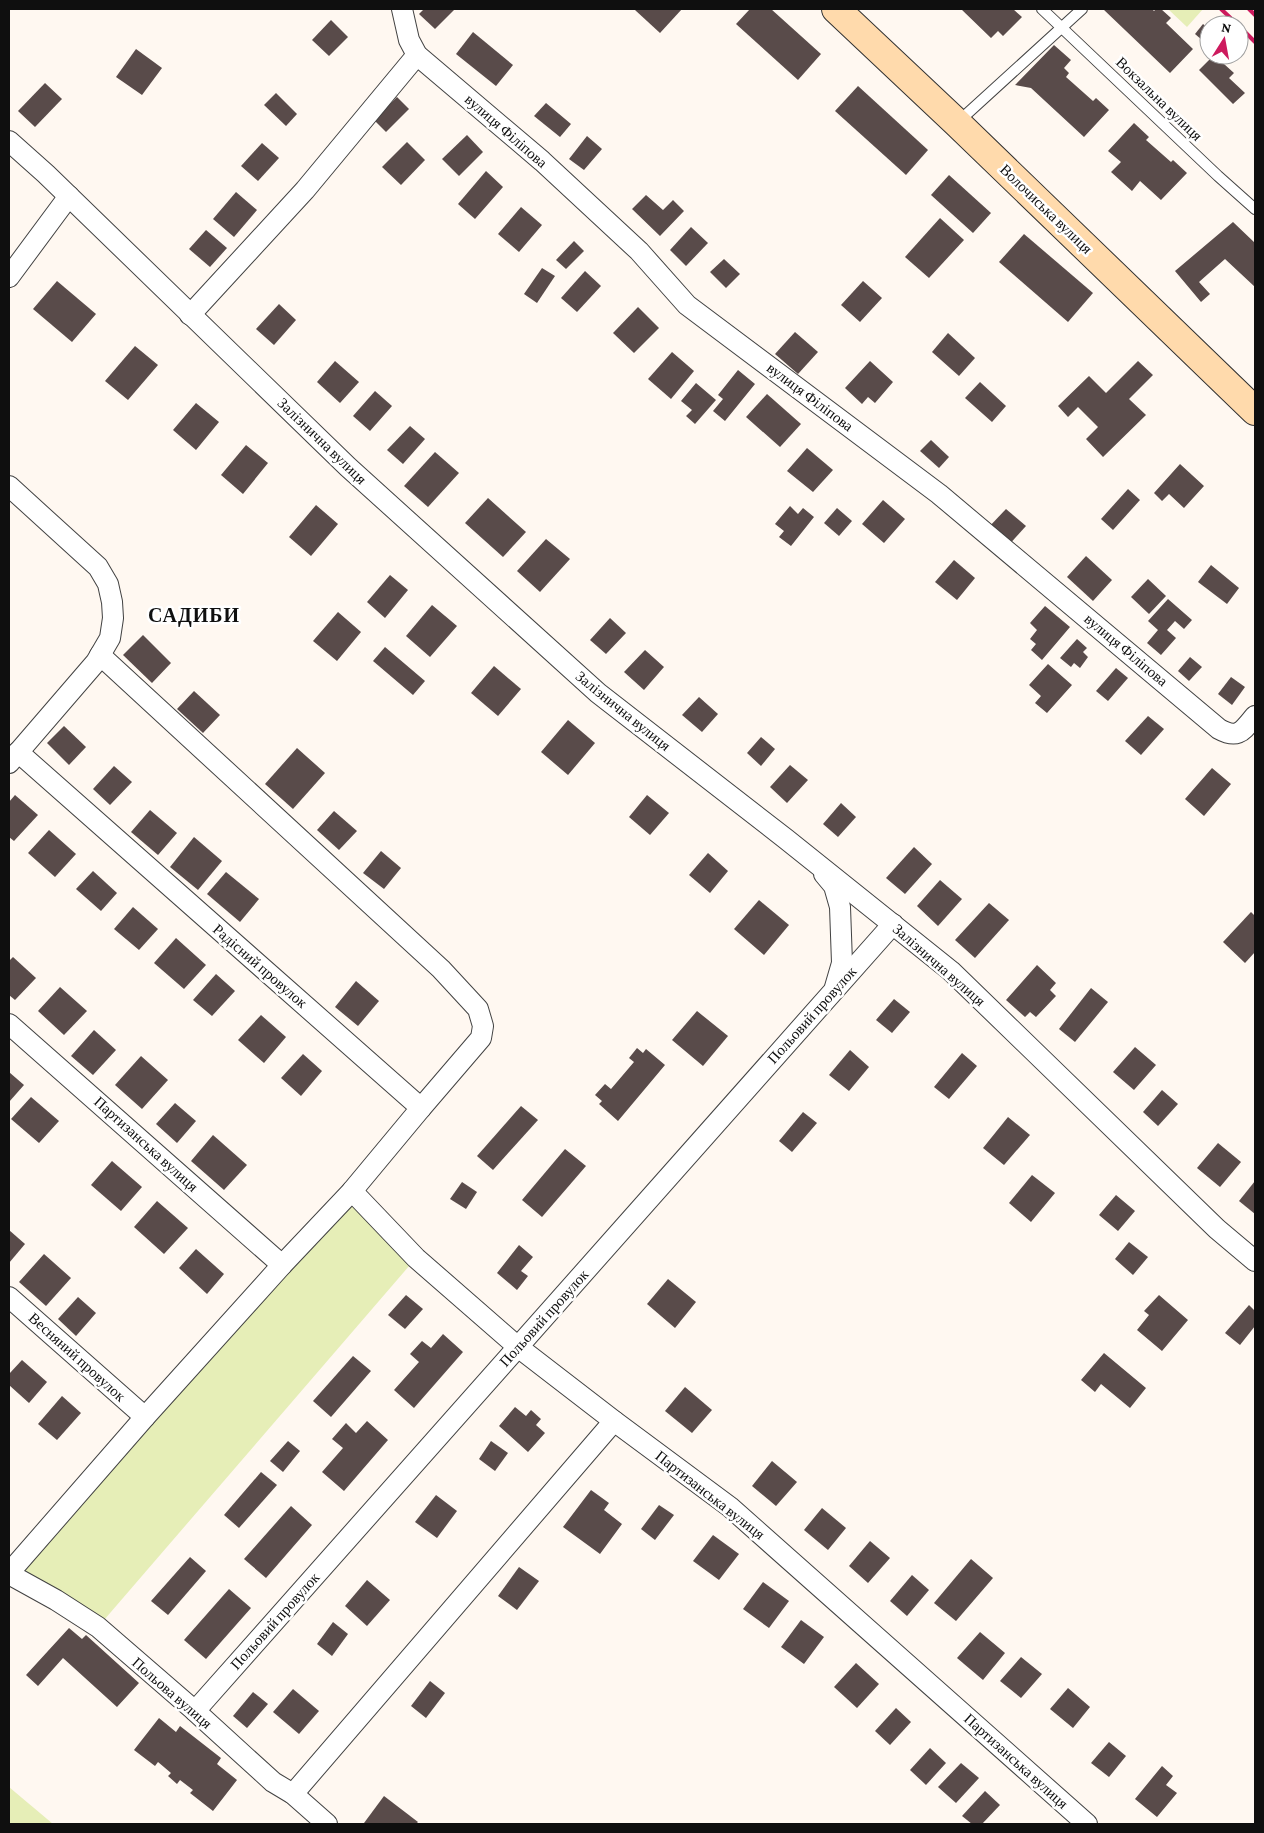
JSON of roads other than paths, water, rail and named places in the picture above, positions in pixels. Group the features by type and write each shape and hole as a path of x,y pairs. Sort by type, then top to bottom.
{"main road":[{"name":"Волочиська вулиця","path":"836,9 957,123 1255,411"}],"street":[{"name":"вулиця Філіпова","path":"402,9 408,40 417,55 549,167 639,251 687,305 939,494 1219,729 1235,734 1242,731 1255,716"},
{"path":"190,315 306,190 417,55"},
{"name":"Залізнична вулиця","path":"9,141 69,196 348,467 598,694 816,862 951,971 1217,1229 1255,1261"},
{"path":"9,277 69,196"},
{"path":"9,486 98,566 108,584 113,618 110,638 100,655 13,758"},
{"path":"9,1573 282,1265 352,1191 481,1038 483,1026 478,1009 441,969 100,655"},
{"name":"Радісний провулок","path":"13,758 421,1108"},
{"path":"816,862 834,886 840,908 842,963 833,991"},
{"name":"Польовий провулок","path":"195,1711 893,924"},
{"name":"Партизанська вулиця","path":"9,1024 282,1265"},
{"name":"Партизанська вулиця","path":"352,1191 416,1258 518,1347 730,1507 1087,1824"},
{"name":"Весняний провулок","path":"9,1297 145,1418"},
{"path":"293,1794 614,1421"},
{"name":"Польова вулиця","path":"9,1573 98,1627 273,1782 293,1794 327,1824"}],"lane":[{"name":"Вокзальна вулиця","path":"1042,9 1255,210"},
{"path":"957,123 1082,9"}],"railway":[{"path":"1221,9 1227,15"},
{"path":"1249,9 1255,15"},
{"path":"1249,36 1255,42"}],"district":[{"name":"САДИБИ","path":"194,615"}]}
